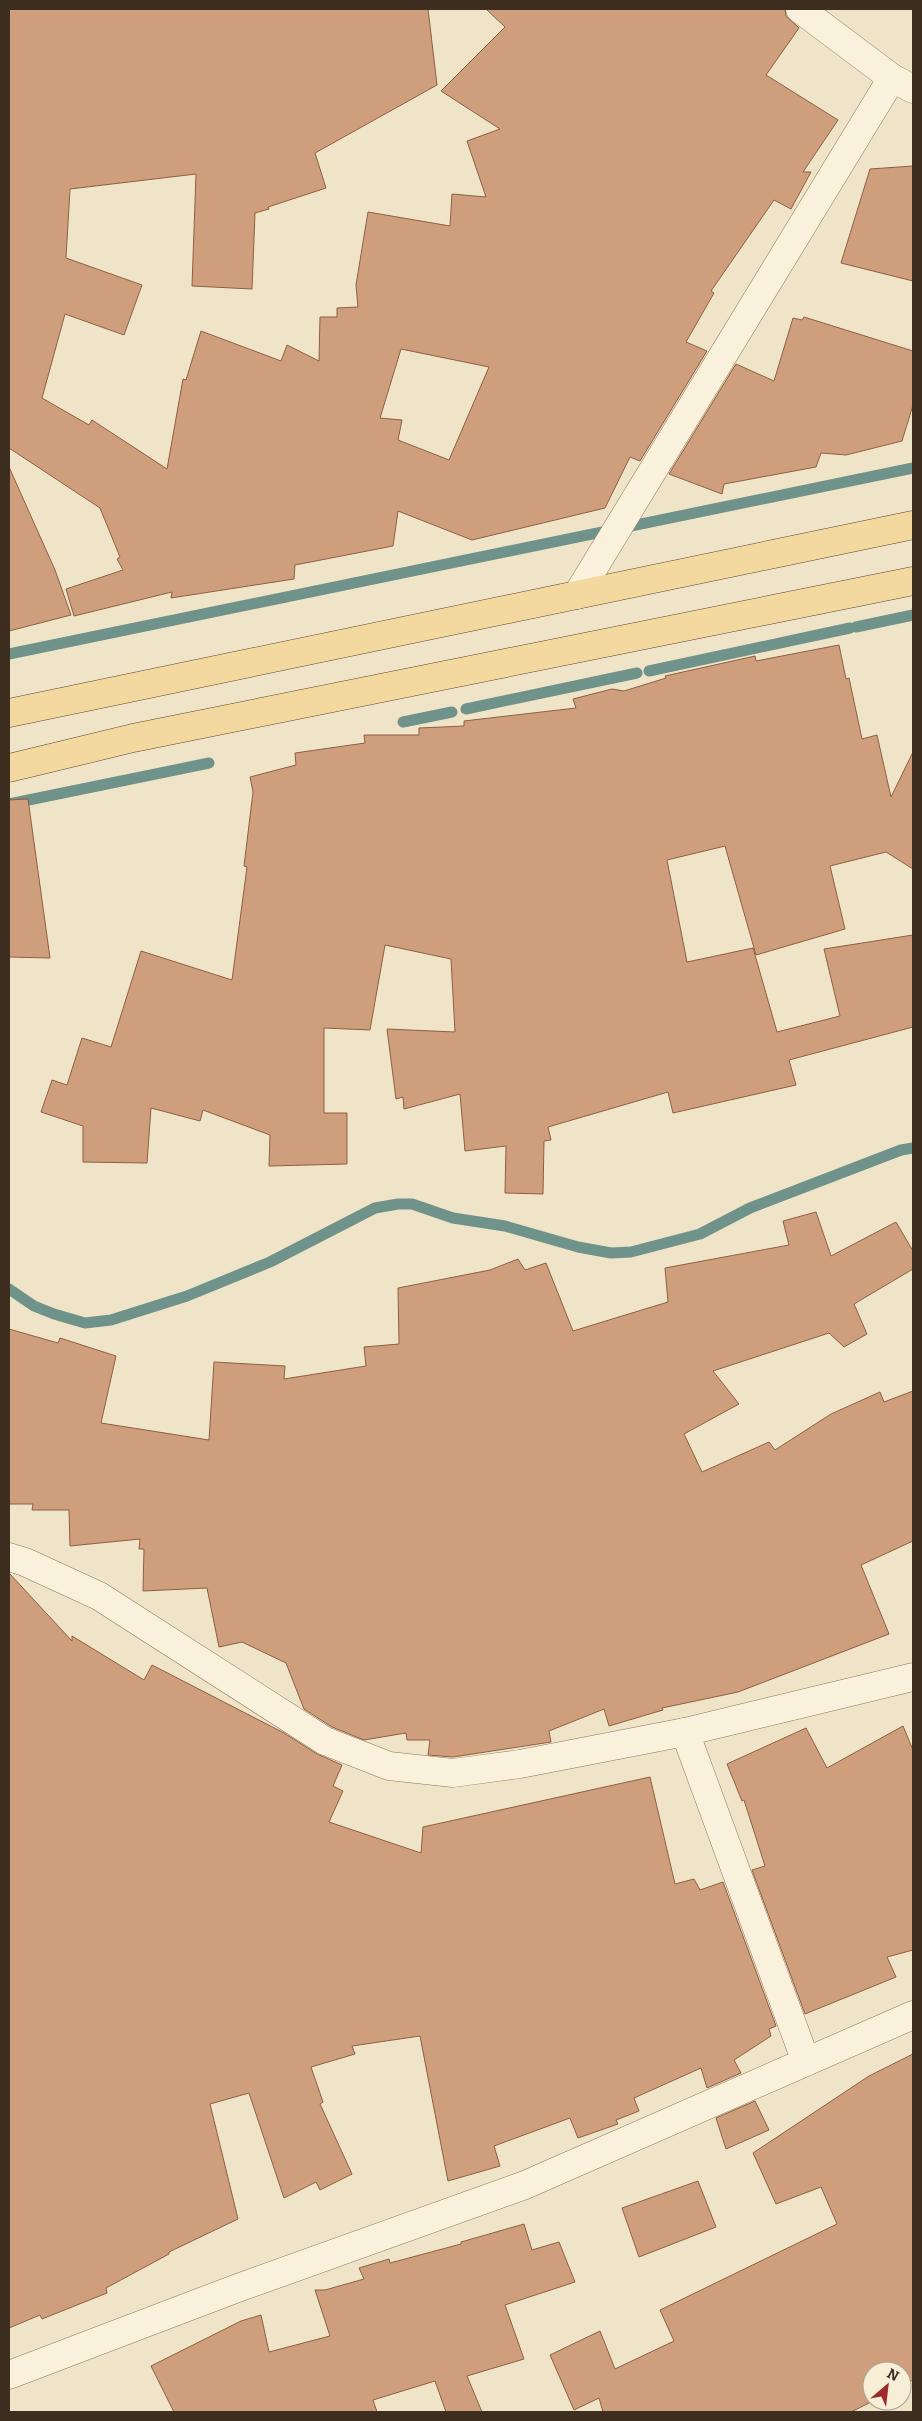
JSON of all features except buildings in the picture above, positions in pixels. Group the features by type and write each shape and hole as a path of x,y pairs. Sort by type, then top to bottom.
{"main road":[{"path":"9,713 913,525"},
{"path":"9,768 133,738 913,581"}],"street":[{"path":"576,595 902,84 800,9"},
{"path":"9,1557 25,1562 99,1596 325,1741 389,1766 453,1773 520,1764 686,1732 913,1677"},
{"path":"686,1732 806,2062"},
{"path":"9,2375 235,2289 525,2184 913,2015"}],"waterway":[{"path":"9,654 913,468"},
{"path":"856,627 913,615"},
{"path":"649,671 850,628"},
{"path":"466,709 637,673"},
{"path":"403,722 452,712"},
{"path":"9,804 209,763"},
{"path":"9,1289 34,1306 54,1314 85,1323 111,1320 187,1296 270,1262 375,1208 398,1204 412,1204 453,1218 505,1226 578,1247 611,1253 631,1252 700,1234 750,1208 901,1150 913,1148"}]}
